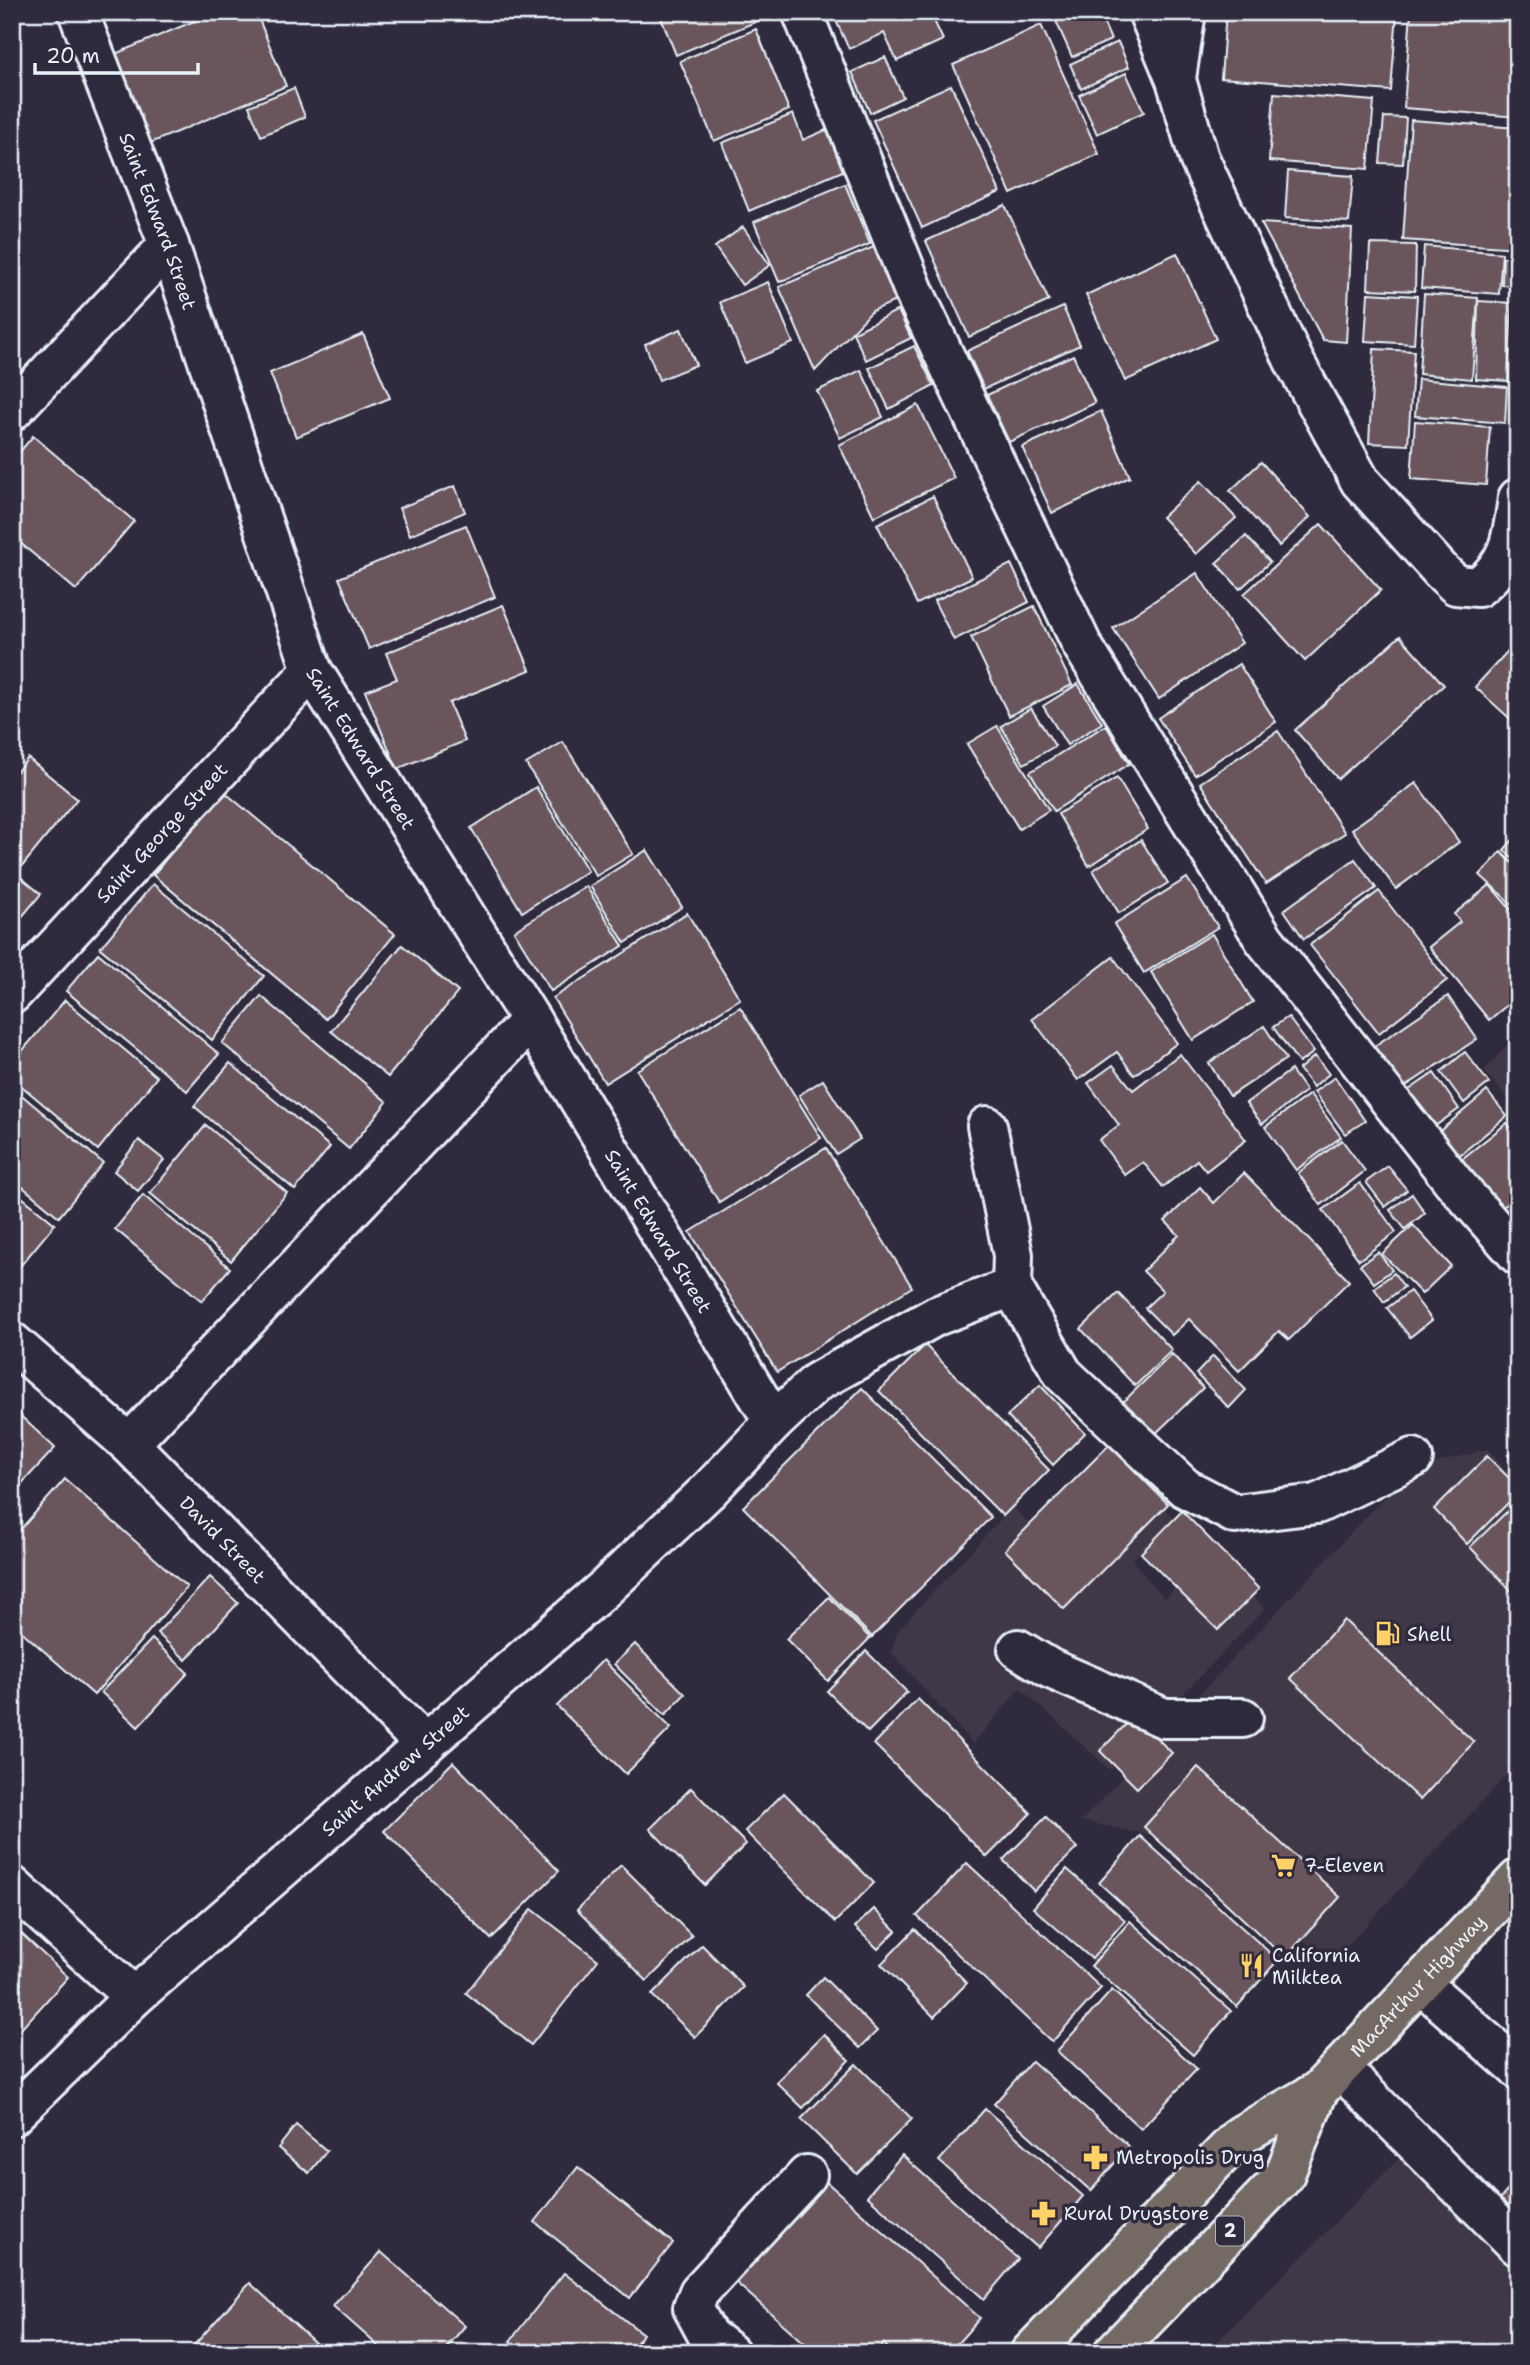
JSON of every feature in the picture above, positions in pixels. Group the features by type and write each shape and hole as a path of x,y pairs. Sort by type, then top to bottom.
{"highway":[{"name":"MacArthur Highway","path":"1030,2353 1241,2135 1329,2080 1518,1879"},
{"name":"MacArthur Highway","path":"1113,2353 1284,2176 1329,2080"}],"street":[{"name":"Saint Edward Street","path":"78,12 169,245 312,670 531,1020 774,1422"},
{"path":"802,12 915,294 1082,645 1264,939 1453,1181 1518,1255"},
{"path":"1148,12 1176,80 1199,158 1294,361 1360,481 1442,572 1456,584 1478,587 1495,574 1511,543 1518,498"},
{"path":"1176,80 1186,12"},
{"path":"12,411 169,245"},
{"name":"Saint George Street","path":"12,994 312,670"},
{"path":"129,1444 531,1020"},
{"path":"988,1126 1013,1255 1012,1287 1063,1374 1185,1488 1235,1514 1317,1504 1413,1458"},
{"name":"Saint Andrew Street","path":"12,2116 134,1997 605,1588 708,1491 774,1422 817,1382 936,1316 1012,1287"},
{"name":"David Street","path":"12,1342 129,1444 425,1745"},
{"path":"1018,1649 1051,1669 1164,1717 1243,1718"},
{"path":"12,1885 134,1997"},
{"path":"1420,1983 1518,2069"},
{"path":"1329,2080 1518,2246"},
{"path":"730,2353 708,2336 693,2308 699,2292 807,2175"}],"shaded area":[{"path":"1518,1033 1518,1111 1484,1071"},
{"name":"Shell","path":"1488,1449 1518,1486 1518,1763 1331,1963 1186,1842 1081,1821 1377,1505 1420,1467"},
{"path":"1103,1450 1174,1518 1132,1560 1165,1599 1208,1550 1265,1609 1110,1770 1020,1688 973,1744 891,1652 898,1630 1012,1507 1032,1526"},
{"path":"1407,2150 1518,2256 1518,2353 1206,2353"}],"building":[{"path":"216,12 256,12 286,86 146,145 110,56"},
{"path":"757,12 760,20 676,55 659,13"},
{"path":"832,12 930,12 943,40 897,61 884,33 849,49"},
{"path":"1052,12 1099,12 1111,40 1072,57"},
{"path":"1226,12 1397,12 1391,91 1221,78"},
{"path":"1411,12 1518,12 1518,117 1404,108"},
{"path":"1041,25 1099,154 1011,194 953,65"},
{"path":"756,29 789,110 714,141 680,61"},
{"path":"1118,42 1129,67 1081,89 1070,64"},
{"path":"885,57 903,97 870,113 852,72"},
{"path":"1126,73 1144,112 1097,134 1079,95"},
{"path":"951,85 1000,192 922,228 873,120"},
{"path":"294,88 305,117 261,136 249,106"},
{"path":"1274,93 1374,101 1368,169 1269,161"},
{"path":"793,114 803,140 828,129 845,170 749,211 722,143"},
{"path":"1384,117 1406,118 1403,164 1380,163"},
{"path":"1411,120 1518,128 1518,248 1403,240"},
{"path":"1288,171 1353,176 1349,222 1285,218"},
{"path":"845,184 870,244 779,282 754,222"},
{"path":"1005,205 1049,301 969,337 926,241"},
{"path":"1261,223 1352,229 1346,342 1323,340"},
{"path":"743,227 770,265 742,285 715,247"},
{"path":"1370,244 1416,245 1415,291 1368,289"},
{"path":"876,246 898,300 872,311 815,371 779,287"},
{"path":"1424,246 1502,253 1499,294 1421,288"},
{"path":"1177,253 1216,339 1125,381 1086,295"},
{"path":"1503,257 1518,258 1518,286 1502,285"},
{"path":"768,282 793,343 745,363 720,302"},
{"path":"1368,293 1417,296 1414,344 1365,341"},
{"path":"1424,294 1478,298 1472,379 1419,374"},
{"path":"1478,301 1512,303 1508,381 1476,379"},
{"path":"1063,307 1080,345 984,389 967,351"},
{"path":"898,310 911,338 866,360 853,333"},
{"path":"681,329 696,365 659,380 645,344"},
{"path":"363,334 390,398 296,437 270,373"},
{"path":"914,346 934,386 889,409 869,368"},
{"path":"1374,349 1414,351 1408,445 1369,443"},
{"path":"1073,355 1095,403 1009,442 987,395"},
{"path":"861,370 883,417 840,438 817,391"},
{"path":"1418,379 1507,387 1505,423 1415,416"},
{"path":"918,405 954,478 874,517 839,445"},
{"path":"1101,411 1130,477 1052,513 1022,447"},
{"path":"1415,421 1490,427 1486,485 1411,479"},
{"path":"33,436 134,521 76,590 12,536 12,461"},
{"path":"1261,462 1310,517 1279,546 1230,491"},
{"path":"1201,481 1236,518 1196,554 1162,517"},
{"path":"455,486 465,512 410,535 399,508"},
{"path":"933,496 972,577 917,604 877,524"},
{"path":"1321,524 1381,590 1305,661 1244,594"},
{"path":"466,525 495,597 369,649 339,578"},
{"path":"1246,536 1270,562 1240,589 1216,563"},
{"path":"1011,564 1029,602 954,640 934,601"},
{"path":"1197,573 1242,643 1159,699 1113,628"},
{"path":"503,605 530,670 449,703 465,741 397,769 365,691 397,679 386,653"},
{"path":"1034,606 1072,685 1009,716 971,637"},
{"path":"1400,636 1444,685 1338,779 1295,730"},
{"path":"1514,644 1518,647 1518,726 1475,687"},
{"path":"1239,664 1276,722 1195,775 1158,718"},
{"path":"1078,684 1102,723 1067,745 1043,706"},
{"path":"1031,708 1055,746 1024,764 1001,726"},
{"path":"1106,725 1129,764 1054,811 1030,772"},
{"path":"997,726 1049,810 1019,829 967,744"},
{"path":"1278,731 1345,833 1266,884 1200,783"},
{"path":"563,742 633,854 596,876 526,764"},
{"path":"28,758 77,799 20,869 12,862 12,777"},
{"path":"1117,778 1148,829 1089,866 1058,814"},
{"path":"1416,783 1459,842 1396,889 1352,829"},
{"path":"536,787 588,871 522,912 471,828"},
{"path":"222,790 395,934 326,1019 153,875"},
{"path":"1518,834 1518,863 1504,850"},
{"path":"1141,840 1168,883 1119,913 1093,870"},
{"path":"647,850 682,907 625,943 590,886"},
{"path":"1501,852 1518,868 1518,910 1480,875"},
{"path":"1355,859 1376,888 1304,939 1284,910"},
{"path":"12,870 41,894 16,924 12,920"},
{"path":"1187,878 1218,927 1144,973 1114,924"},
{"path":"153,884 264,976 212,1040 100,948"},
{"path":"1490,885 1518,918 1518,996 1489,1020 1429,947 1460,922 1454,914"},
{"path":"586,886 623,946 551,991 514,931"},
{"path":"1379,891 1447,980 1379,1033 1310,945"},
{"path":"687,913 740,999 605,1083 553,998"},
{"path":"1212,934 1253,1002 1193,1040 1151,972"},
{"path":"402,945 458,992 388,1077 331,1031"},
{"path":"98,953 219,1054 187,1091 66,991"},
{"path":"1113,957 1177,1043 1134,1075 1117,1052 1078,1080 1032,1019"},
{"path":"261,996 387,1102 349,1149 222,1043"},
{"path":"1448,996 1477,1039 1397,1092 1370,1049"},
{"path":"65,1000 157,1077 98,1150 12,1078 12,1063"},
{"path":"740,1007 821,1138 719,1202 637,1070"},
{"path":"1288,1017 1314,1052 1299,1063 1273,1027"},
{"path":"1264,1026 1286,1059 1230,1096 1209,1063"},
{"path":"1465,1052 1489,1083 1464,1103 1441,1072"},
{"path":"1180,1054 1246,1140 1206,1171 1197,1160 1163,1187 1143,1162 1125,1175 1099,1140 1119,1125 1088,1083 1113,1065 1133,1090"},
{"path":"1315,1056 1329,1074 1313,1087 1299,1069"},
{"path":"230,1063 330,1147 295,1190 194,1106"},
{"path":"1291,1070 1306,1091 1262,1124 1246,1103"},
{"path":"1434,1073 1459,1109 1428,1131 1403,1094"},
{"path":"1335,1077 1365,1121 1345,1134 1314,1092"},
{"path":"823,1080 860,1139 836,1154 799,1095"},
{"path":"12,1087 103,1163 59,1217 12,1178 12,1154 19,1146 12,1140"},
{"path":"1487,1091 1507,1116 1455,1159 1435,1135"},
{"path":"1310,1094 1341,1137 1296,1170 1265,1127"},
{"path":"1507,1123 1518,1137 1518,1196 1496,1212 1458,1162"},
{"path":"206,1125 287,1193 231,1261 150,1193"},
{"path":"139,1140 164,1160 138,1191 114,1171"},
{"path":"1342,1140 1365,1171 1321,1205 1298,1173"},
{"path":"826,1148 912,1287 777,1372 690,1232"},
{"path":"1388,1166 1407,1190 1385,1207 1366,1182"},
{"path":"1244,1173 1349,1281 1289,1340 1279,1331 1239,1371 1189,1319 1172,1335 1145,1308 1163,1291 1143,1271 1179,1235 1165,1221 1200,1187 1214,1203"},
{"path":"1360,1183 1396,1232 1359,1260 1323,1210"},
{"path":"12,1189 55,1224 12,1276"},
{"path":"1412,1194 1425,1213 1405,1229 1390,1210"},
{"path":"143,1195 230,1268 202,1301 115,1229"},
{"path":"1518,1201 1518,1240 1499,1217"},
{"path":"1413,1225 1451,1266 1422,1294 1382,1254"},
{"path":"1378,1252 1392,1270 1374,1283 1360,1265"},
{"path":"1394,1273 1404,1287 1384,1302 1374,1288"},
{"path":"1410,1291 1432,1320 1410,1337 1387,1308"},
{"path":"1118,1293 1172,1350 1135,1386 1081,1329"},
{"path":"925,1345 1049,1470 1003,1516 879,1391"},
{"path":"1172,1354 1203,1388 1151,1438 1120,1405"},
{"path":"1213,1356 1246,1390 1229,1408 1196,1374"},
{"path":"1040,1385 1085,1433 1053,1465 1007,1416"},
{"path":"862,1388 991,1517 872,1637 743,1507"},
{"path":"12,1408 55,1448 12,1494"},
{"path":"1109,1445 1168,1504 1064,1609 1005,1550"},
{"path":"1518,1446 1518,1466 1508,1455"},
{"path":"1487,1456 1518,1487 1518,1493 1467,1544 1434,1509"},
{"path":"65,1479 187,1587 94,1695 12,1623 12,1539"},
{"path":"1518,1501 1518,1598 1470,1547"},
{"path":"1182,1511 1259,1589 1218,1630 1141,1553"},
{"path":"210,1577 238,1603 186,1660 157,1633"},
{"path":"829,1597 870,1638 828,1681 786,1639"},
{"path":"1344,1620 1474,1742 1420,1800 1290,1678"},
{"path":"152,1639 188,1673 138,1727 101,1692"},
{"path":"635,1644 685,1694 665,1715 614,1664"},
{"path":"866,1651 907,1692 868,1732 827,1691"},
{"path":"603,1660 671,1728 626,1774 557,1706"},
{"path":"918,1699 1031,1813 987,1857 874,1744"},
{"path":"1134,1716 1172,1753 1137,1788 1100,1751"},
{"path":"453,1762 559,1871 491,1939 384,1831"},
{"path":"1198,1767 1340,1897 1285,1958 1144,1827"},
{"path":"691,1788 746,1844 705,1885 650,1829"},
{"path":"784,1793 874,1883 835,1922 745,1831"},
{"path":"1046,1817 1077,1848 1034,1891 1003,1860"},
{"path":"1140,1836 1278,1960 1237,2007 1099,1883"},
{"path":"967,1863 1101,1988 1052,2042 917,1916"},
{"path":"621,1865 692,1936 647,1981 577,1910"},
{"path":"1067,1869 1125,1920 1092,1959 1033,1908"},
{"path":"532,1909 598,1960 531,2045 466,1993"},
{"path":"874,1909 896,1931 878,1949 855,1927"},
{"path":"1130,1921 1231,2011 1193,2055 1091,1966"},
{"path":"12,1925 68,1977 12,2039"},
{"path":"915,1929 967,1983 934,2017 881,1964"},
{"path":"702,1945 744,1987 695,2037 652,1995"},
{"path":"823,1977 877,2031 860,2048 806,1995"},
{"path":"1112,1990 1197,2069 1141,2129 1057,2051"},
{"path":"824,2034 849,2060 803,2108 776,2082"},
{"path":"1032,2061 1129,2146 1091,2191 994,2104"},
{"path":"856,2064 912,2119 857,2174 801,2119"},
{"path":"985,2109 1083,2196 1038,2248 939,2161"},
{"path":"296,2125 327,2151 309,2173 278,2148"},
{"path":"902,2155 1018,2259 984,2299 867,2196"},
{"path":"578,2167 673,2243 630,2298 535,2222"},
{"path":"822,2178 980,2318 949,2353 893,2353 884,2344 877,2353 816,2353 733,2280"},
{"path":"1518,2179 1518,2240 1488,2212"},
{"path":"381,2252 465,2326 442,2353 386,2353 333,2306"},
{"path":"564,2273 643,2334 629,2353 525,2353 510,2341"},
{"path":"250,2283 326,2353 187,2353"}],"place":[{"name":"Shell","path":"1387,1634"},
{"name":"7-Eleven","path":"1284,1865"},
{"name":"California Milktea","path":"1252,1966"},
{"name":"Metropolis Drug","path":"1096,2157"},
{"name":"Rural Drugstore","path":"1044,2213"}]}
